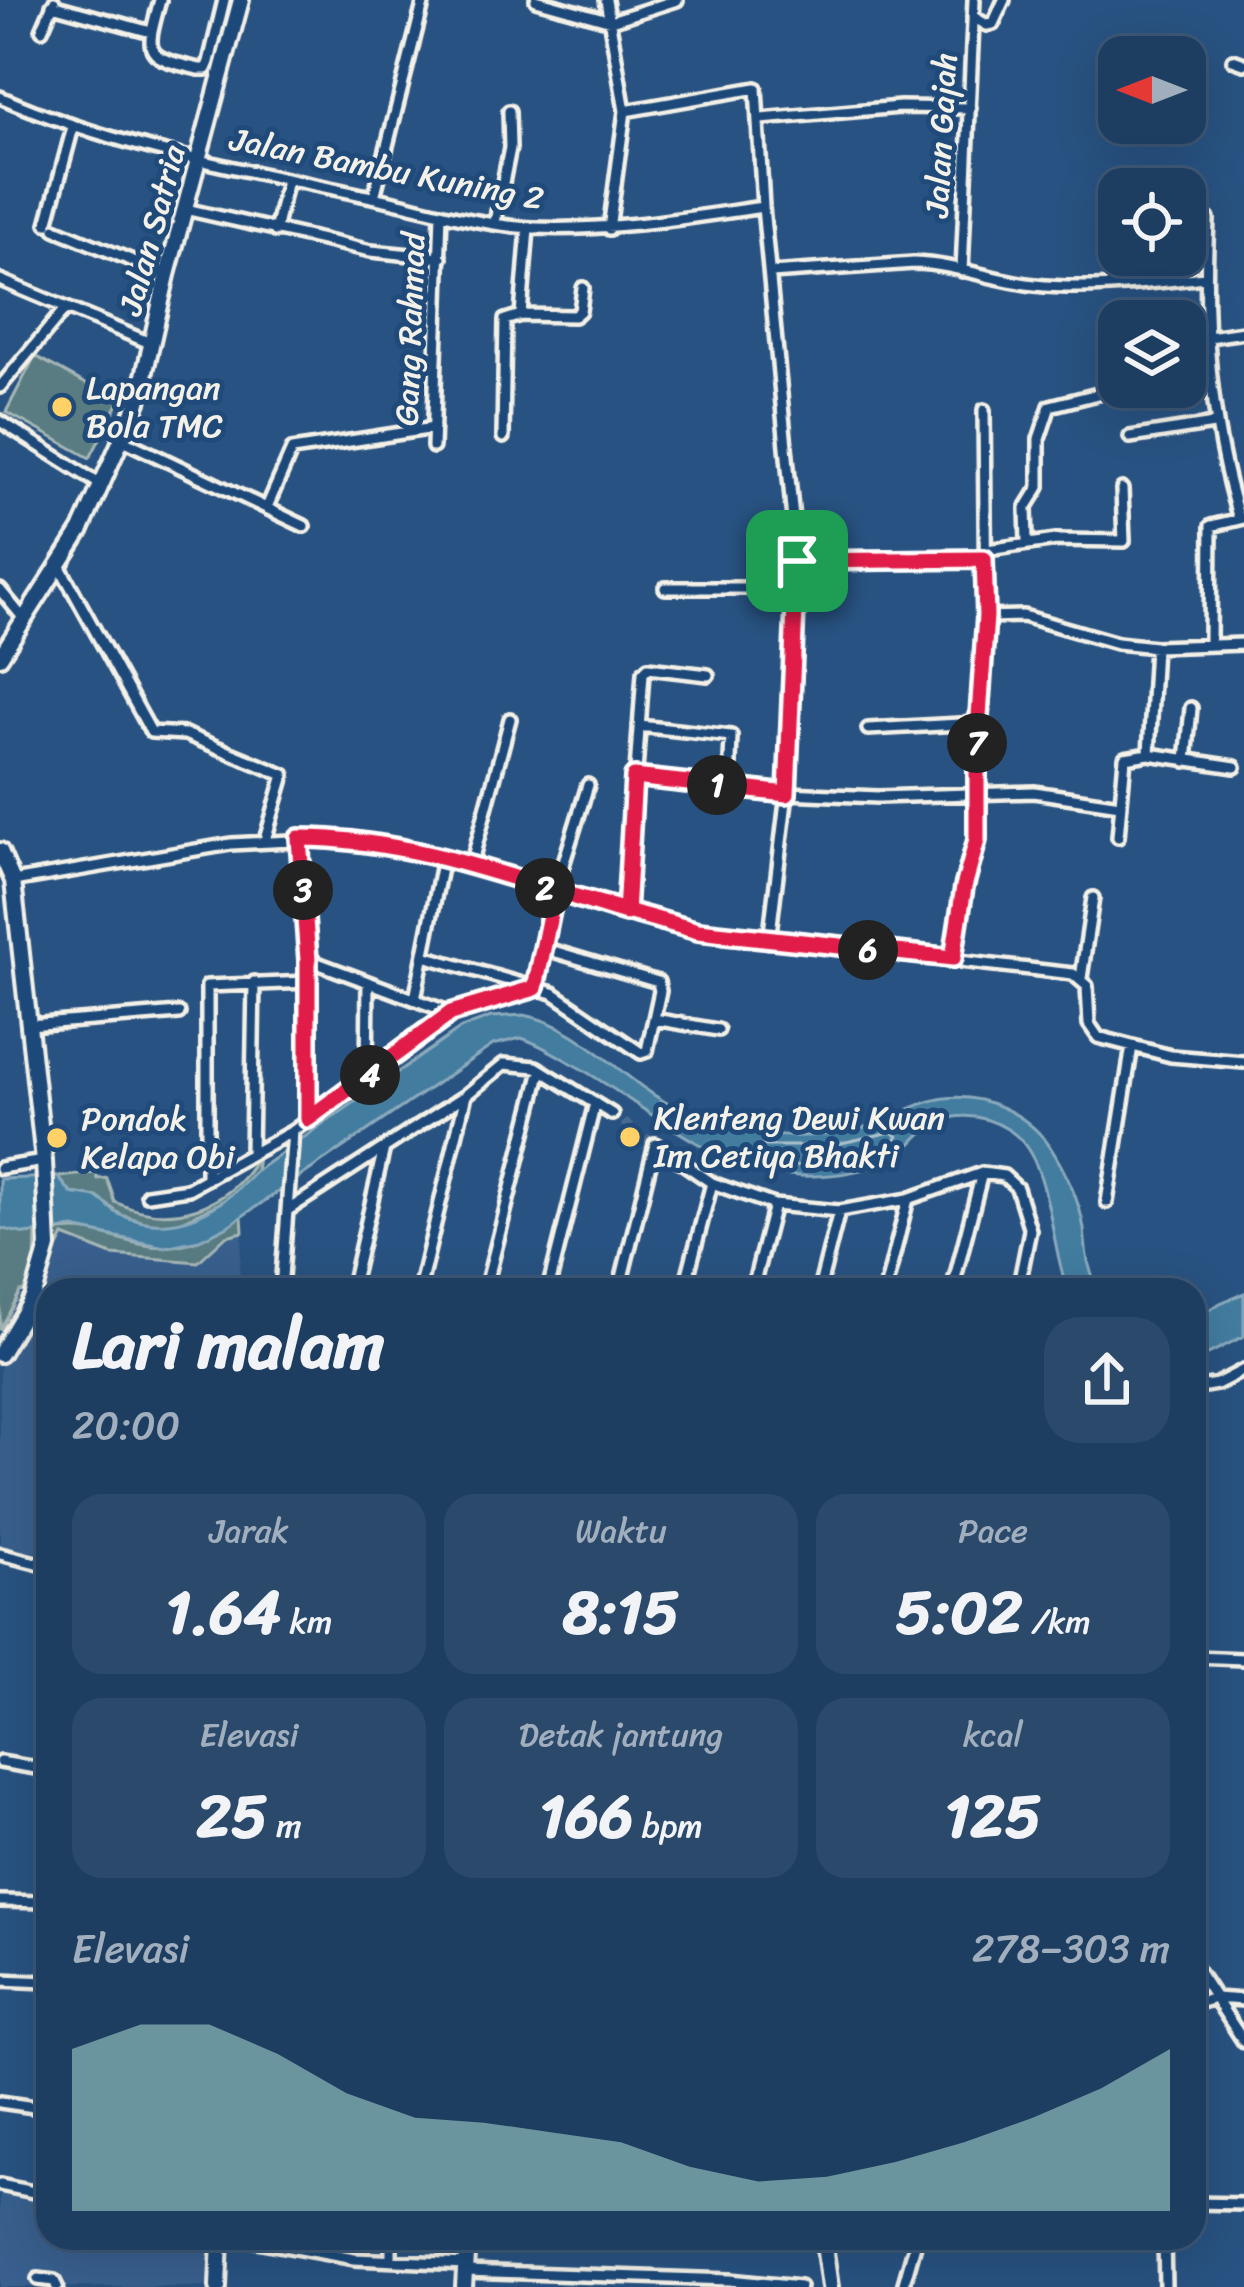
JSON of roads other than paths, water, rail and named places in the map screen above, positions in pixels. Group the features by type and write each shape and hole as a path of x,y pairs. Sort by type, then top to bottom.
{"street":[{"path":"160,0 147,46 158,59 206,69 224,0"},
{"name":"Jalan Satria","path":"0,657 60,567 138,402 241,0"},
{"path":"374,197 424,0"},
{"path":"536,0 611,21 677,0"},
{"path":"606,0 625,111 609,229"},
{"name":"Jalan Gajah","path":"962,272 974,0"},
{"path":"973,16 993,24 1004,0"},
{"path":"41,30 54,3 151,32"},
{"path":"625,111 756,88 797,561 787,794 769,941"},
{"name":"Jalan Bambu Kuning 2","path":"0,97 73,127 199,160 528,228 609,229 763,207"},
{"path":"760,119 900,107 970,108"},
{"path":"495,222 510,148 509,112"},
{"path":"73,127 51,226 167,275"},
{"path":"275,231 287,181"},
{"path":"185,209 371,251 441,258"},
{"name":"Gang Rahmad","path":"433,447 441,213"},
{"path":"1208,219 1205,278 1214,424 1242,518 1211,526 1210,643"},
{"path":"521,315 528,228"},
{"path":"771,273 935,263 1000,280 1076,288 1205,278"},
{"path":"0,299 5,284 150,343"},
{"path":"503,437 505,320 521,315 574,316 580,311 584,288"},
{"path":"0,387 65,309"},
{"path":"1209,337 1244,332"},
{"path":"1206,377 1211,377"},
{"path":"1027,542 1026,508 1040,487 1039,439 1050,406 1098,394"},
{"path":"953,958 977,840 986,616 984,410"},
{"path":"0,421 101,484"},
{"path":"1130,437 1214,424"},
{"path":"267,507 294,449 434,428"},
{"path":"121,439 304,526"},
{"path":"797,561 985,554 1027,542 1124,541 1122,489"},
{"path":"60,567 151,732 185,734 284,775 265,841"},
{"path":"665,588 796,588"},
{"path":"0,590 24,619"},
{"path":"986,616 1023,616 1117,643 1244,644"},
{"path":"1149,754 1155,646"},
{"path":"626,913 643,673 648,668 708,675"},
{"path":"1186,761 1191,708"},
{"path":"471,865 510,718"},
{"path":"868,729 979,723"},
{"path":"639,726 731,736 729,787"},
{"path":"1118,837 1125,758 1149,754 1235,766"},
{"path":"634,777 787,794 878,797 1034,792 1120,806"},
{"path":"535,988 555,891 588,785"},
{"path":"299,838 309,982 308,1119"},
{"path":"13,881 265,841 351,838 471,865 698,931 953,958 1081,978"},
{"path":"0,851 13,881 45,1167 48,1247 39,1278"},
{"path":"415,999 442,858"},
{"path":"1093,898 1081,978 1089,995 1092,1032 1132,1046 1211,1062 1244,1062"},
{"path":"424,956 535,988 580,1009 641,1053 647,1052 658,982 543,948"},
{"path":"308,960 451,1013"},
{"path":"251,1154 254,982"},
{"path":"206,1179 206,988 309,982"},
{"path":"368,982 368,1076"},
{"path":"147,1195 172,1194 292,1135 451,1013 535,988"},
{"path":"29,1025 179,1013"},
{"path":"654,1018 718,1030"},
{"path":"1107,1202 1132,1046"},
{"path":"288,1210 466,1095 504,1064 527,1064 541,1070 612,1114"},
{"path":"488,1278 541,1070"},
{"path":"422,1278 466,1095"},
{"path":"551,1278 596,1102"},
{"path":"281,1278 292,1135"},
{"path":"622,1278 655,1144 712,1183 774,1205 839,1210 908,1198 982,1173 1012,1179 1028,1218 1030,1239 1021,1278"},
{"path":"354,1278 384,1148"},
{"path":"0,1168 45,1167"},
{"path":"955,1278 982,1173"},
{"path":"687,1278 712,1183"},
{"path":"888,1278 908,1198"},
{"path":"755,1278 774,1205"},
{"path":"822,1278 839,1210"},
{"path":"0,1354 36,1288"},
{"path":"1206,1386 1244,1370"},
{"path":"0,1554 36,1564"},
{"path":"1206,1657 1244,1659"},
{"path":"0,1762 36,1768"},
{"path":"0,1901 36,1902"},
{"path":"0,1980 36,1982"},
{"path":"1206,1984 1244,2042"},
{"path":"1206,2001 1244,2000"},
{"path":"0,2102 36,2107"},
{"path":"0,2185 36,2192"},
{"path":"1206,2203 1244,2204"},
{"path":"218,2287 220,2250"},
{"path":"305,2250 465,2274 551,2273 800,2287"},
{"path":"391,2250 391,2261"},
{"path":"825,2250 830,2287"},
{"path":"902,2287 913,2250"},
{"path":"1164,2250 1165,2287"},
{"path":"551,2273 551,2287"},
{"path":"38,2279 54,2281 57,2287"}],"water":[{"path":"524,1015 558,1026 667,1103 747,1132 794,1136 842,1132 945,1098 974,1099 1003,1108 1028,1123 1060,1164 1079,1207 1094,1278 1064,1278 1034,1161 1023,1143 999,1124 966,1116 944,1120 897,1156 850,1172 799,1176 768,1172 710,1150 578,1067 521,1038 493,1045 228,1226 199,1240 165,1247 74,1228 25,1234 0,1228 0,1179 58,1177 71,1193 98,1198 118,1213 141,1221 178,1222 195,1217 461,1028 491,1017"},
{"path":"1244,1293 1244,1336 1206,1355 1206,1313"}],"tunnel":[{"path":"612,1114 655,1144"}],"place":[{"name":"Lapangan Bola TMC","path":"62,407"},
{"name":"Klenteng Dewi Kwan Im Cetiya Bhakti","path":"630,1137"},
{"name":"Pondok Kelapa Obi","path":"57,1138"}]}
